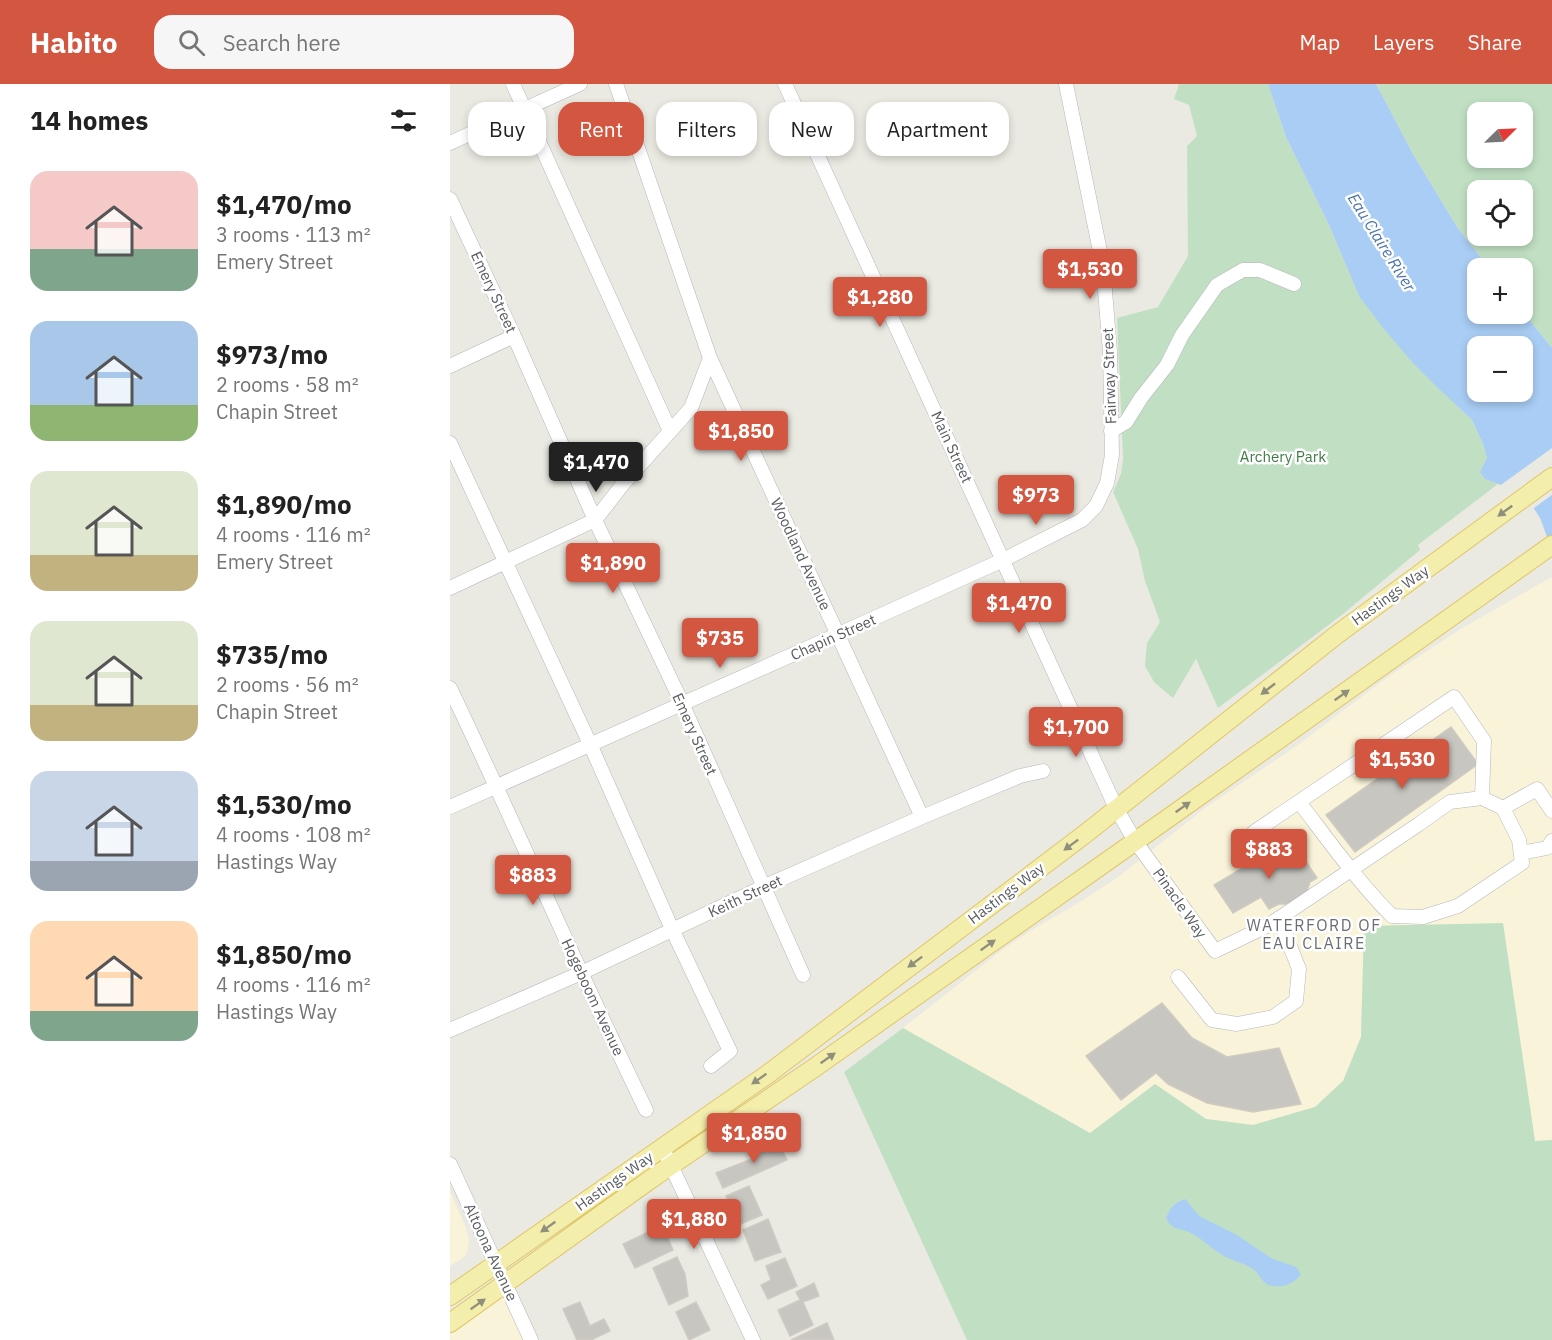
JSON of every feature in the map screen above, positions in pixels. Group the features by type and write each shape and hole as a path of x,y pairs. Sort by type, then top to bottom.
{"main road":[{"name":"Hastings Way","path":"450,1296 768,1074 1085,834 1339,633 1552,477"},
{"name":"Hastings Way","path":"450,1323 671,1165 814,1068 1136,841 1552,544"}],"street":[{"path":"513,84 521,102"},
{"path":"540,102 580,84"},
{"name":"Woodland Avenue","path":"616,84 710,358 922,817"},
{"name":"Main Street","path":"785,84 1116,808 1136,841"},
{"name":"Fairway Street","path":"1066,84 1104,266 1110,352 1112,455 1107,483 1096,506 1082,520"},
{"path":"450,143 468,135"},
{"path":"545,156 670,431"},
{"name":"Emery Street","path":"450,199 514,336 595,520 682,703 803,975"},
{"path":"1112,431 1126,422 1167,364 1182,335 1217,285 1243,270 1260,270 1294,284"},
{"path":"450,366 514,336"},
{"path":"450,588 595,520 623,484 691,408 710,358"},
{"path":"450,443 730,1051 711,1066"},
{"name":"Chapin Street","path":"450,807 1004,560 1082,520"},
{"name":"Hogeboom Avenue","path":"450,688 646,1110"},
{"path":"1254,832 1454,697 1484,741 1482,798 1503,808 1519,840 1522,863 1458,906 1423,917 1392,916 1370,894 1299,802"},
{"name":"Keith Street","path":"450,1029 580,972 763,886 1020,776 1043,771"},
{"path":"1503,808 1537,789 1552,811"},
{"name":"Pinacle Way","path":"1136,841 1215,951 1269,925 1450,802 1482,798"},
{"path":"1521,854 1546,848 1552,841"},
{"path":"1178,977 1212,1020 1237,1024 1273,1017 1296,1001 1299,969 1279,918"},
{"path":"662,1148 753,1340"},
{"name":"Altoona Avenue","path":"450,1164 531,1340"}],"shaded area":[{"path":"1552,577 1552,1140 1535,1142 1503,924 1364,926 1361,1037 1343,1081 1315,1107 1253,1125 1206,1119 1155,1084 1090,1133 903,1028 1006,947 1117,878 1205,808 1295,747 1392,674 1461,629"},
{"path":"450,1191 469,1240 465,1256 450,1266"},
{"path":"505,1284 531,1340 450,1340 450,1323"}],"green space":[{"name":"Archery Park","path":"1179,84 1268,84 1286,137 1329,225 1359,296 1472,420 1487,458 1485,479 1498,484 1418,545 1420,550 1343,614 1218,708 1196,659 1173,698 1154,682 1145,666 1147,643 1160,622 1145,581 1138,549 1113,492 1121,474 1123,459 1117,318 1158,307 1188,256 1187,146 1197,136 1189,105 1174,99"},
{"path":"1376,84 1552,84 1552,348 1533,324 1533,258 1481,258 1472,246 1533,246 1533,180 1467,180 1467,240 1413,154"},
{"path":"1503,923 1535,1141 1552,1140 1552,1340 967,1340 844,1072 903,1028 1090,1133 1155,1084 1206,1119 1253,1125 1315,1107 1343,1081 1361,1037 1364,926"}],"water":[{"name":"Eau Claire River","path":"1268,84 1376,84 1413,154 1467,240 1467,246 1472,246 1481,258 1467,258 1467,324 1533,324 1552,348 1552,550 1540,518 1522,493 1485,479 1480,472 1487,458 1472,420 1414,364 1359,296 1329,225 1286,137"},
{"path":"1185,1199 1199,1216 1237,1235 1271,1258 1296,1267 1301,1274 1289,1284 1269,1285 1253,1269 1223,1255 1193,1234 1171,1225 1166,1218 1169,1211 1175,1204"}],"pier":[{"path":"1552,448 1552,495 1531,510 1520,496 1498,487"}],"building":[{"path":"1451,727 1478,764 1355,852 1326,815"},
{"path":"1291,839 1317,878 1310,882 1306,894 1293,904 1279,904 1269,909 1261,897 1233,913 1214,885"},
{"path":"1162,1003 1192,1038 1227,1057 1279,1048 1301,1104 1253,1112 1207,1103 1168,1084 1156,1073 1121,1100 1086,1056"},
{"path":"776,1138 787,1160 723,1188 716,1173 757,1157 756,1146"},
{"path":"749,1186 762,1215 738,1225 726,1196"},
{"path":"768,1219 781,1252 755,1261 743,1230"},
{"path":"665,1232 673,1250 635,1268 623,1244 646,1233 654,1237"},
{"path":"677,1257 685,1274 688,1296 669,1305 653,1268"},
{"path":"785,1258 797,1286 768,1299 761,1285 771,1280 766,1266"},
{"path":"814,1283 819,1296 803,1302 813,1325 790,1336 778,1310 800,1300 796,1292"},
{"path":"580,1302 590,1326 604,1319 610,1331 591,1340 577,1340 563,1309"},
{"path":"696,1302 710,1330 689,1340 676,1312"},
{"path":"827,1323 834,1340 791,1340"}],"district":[{"name":"WATERFORD OF EAU CLAIRE","path":"1314,934"}]}
